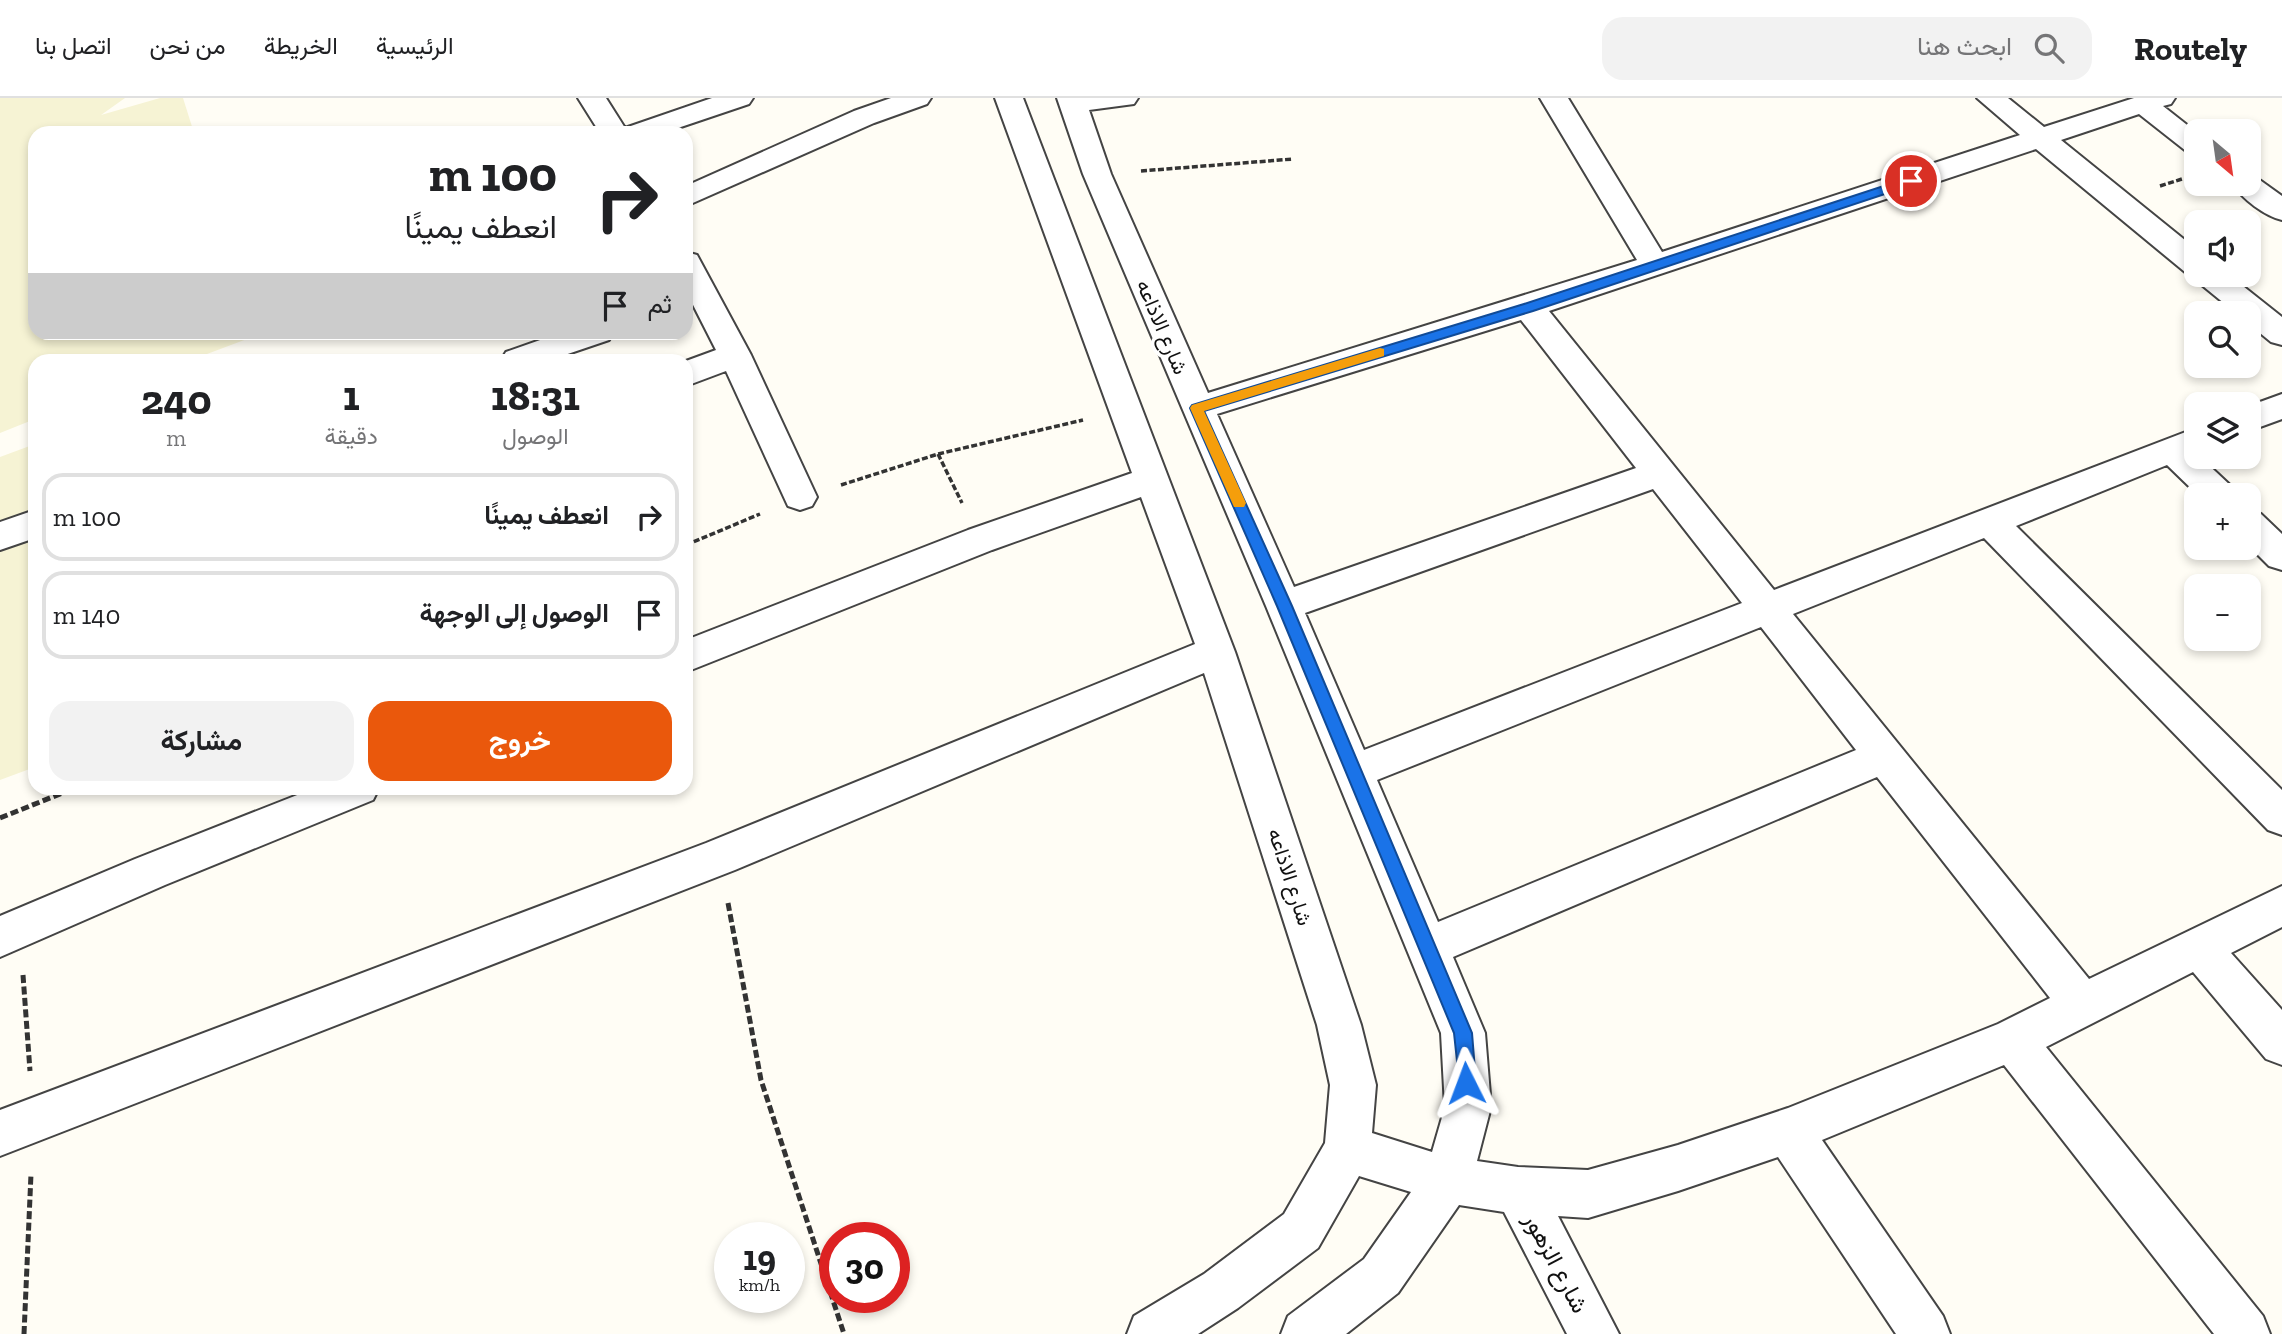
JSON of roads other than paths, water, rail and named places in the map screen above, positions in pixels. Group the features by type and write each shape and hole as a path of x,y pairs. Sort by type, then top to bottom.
{"street":[{"path":"592,98 610,126"},
{"path":"656,126 739,98"},
{"path":"693,194 864,117 916,98"},
{"name":"شارع الاذاعه","path":"1009,98 1216,652 1339,1025 1353,1085 1348,1149"},
{"path":"1071,100 1124,98"},
{"path":"1554,98 1655,265"},
{"path":"1991,98 2184,255"},
{"name":"شارع الاذاعه","path":"1071,100 1097,174 1196,408 1284,606 1463,1033 1468,1107 1448,1180 1381,1276 1306,1334"},
{"path":"1196,408 1528,307 2152,101 2184,133"},
{"path":"2261,195 2282,211"},
{"path":"2224,287 2282,334"},
{"path":"695,299 735,355 800,498"},
{"path":"1528,307 2082,1006"},
{"path":"534,354 575,340"},
{"path":"693,371 735,355"},
{"path":"2261,414 2282,406"},
{"path":"1353,772 2184,445"},
{"path":"1284,606 1659,473"},
{"path":"693,653 980,540 1150,480"},
{"path":"1990,522 2282,817"},
{"path":"0,536 28,526"},
{"path":"2261,536 2282,556"},
{"path":"17,1127 720,857 1216,652"},
{"path":"1427,947 1884,756"},
{"path":"10,933 150,872 342,795"},
{"path":"1152,1334 1221,1291 1301,1231 1348,1149 1448,1180 1518,1191 1588,1194 1678,1168 1788,1130 2012,1040 2282,906"},
{"path":"2200,949 2282,1043"},
{"path":"2012,1040 2245,1334"},
{"path":"1788,1130 1925,1334"},
{"name":"شارع الزهور","path":"1518,1191 1594,1334"}]}
